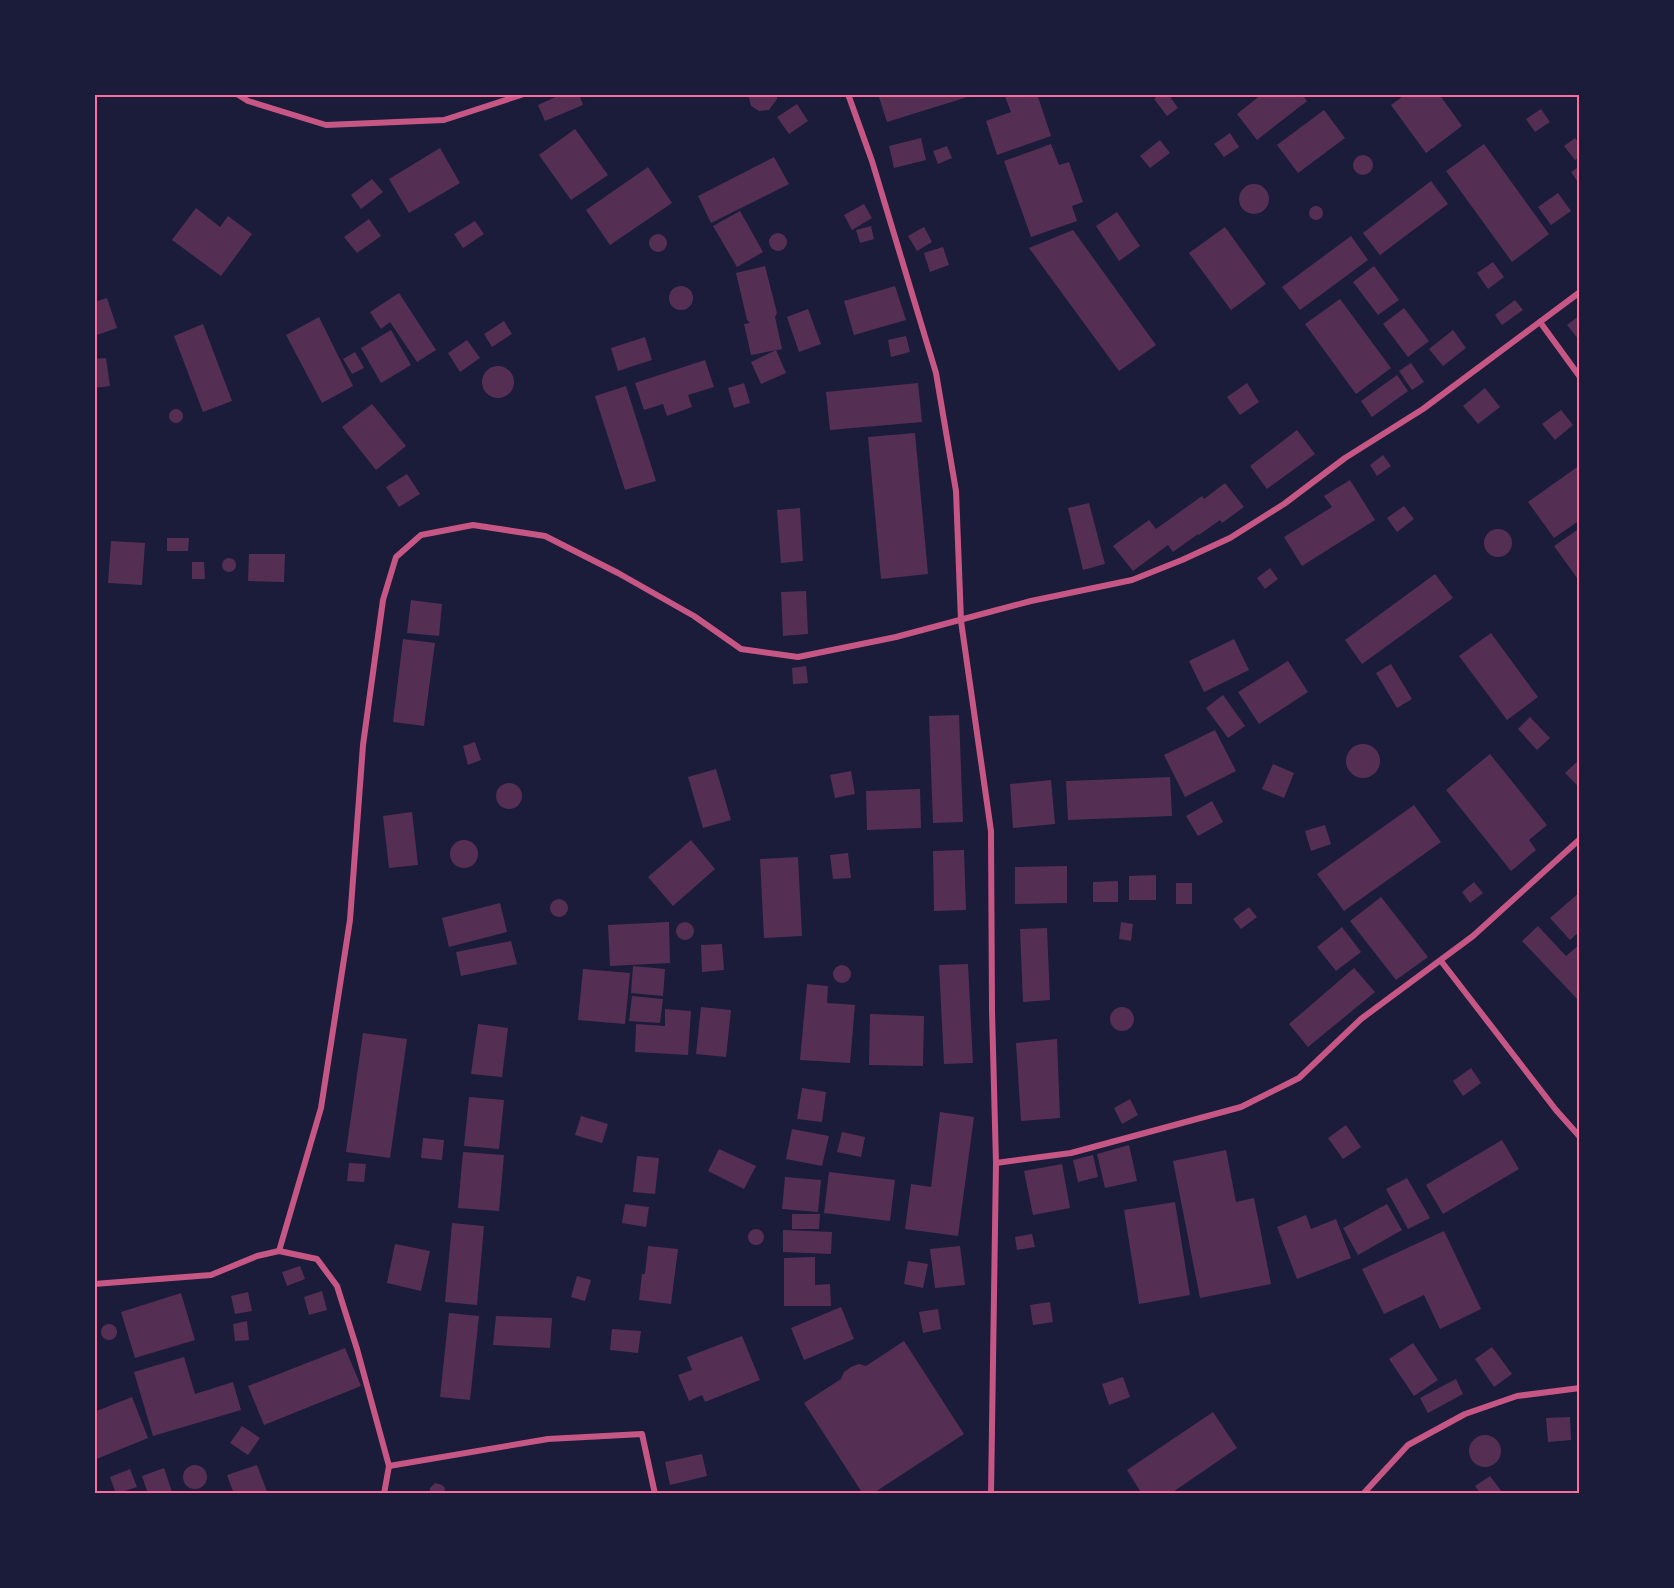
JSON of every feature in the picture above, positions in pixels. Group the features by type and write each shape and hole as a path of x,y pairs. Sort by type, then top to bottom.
{"street":[{"path":"237,94 248,101 326,125 444,120 524,94"},
{"path":"849,94 872,161 936,373 956,491 961,621 991,831 996,1163 991,1494"},
{"path":"279,1251 321,1108 350,920 363,745 383,600 396,557 421,535 473,525 545,537 618,573 694,615 741,649 798,657 896,637 1031,601 1132,580 1230,538 1284,504 1345,459 1424,409 1580,292"},
{"path":"1540,322 1580,377"},
{"path":"996,1163 1071,1153 1241,1107 1299,1078 1361,1018 1473,936 1580,839"},
{"path":"1441,961 1556,1110 1580,1137"},
{"path":"94,1284 211,1275 257,1256 279,1251 317,1259 337,1286 357,1349 389,1466 384,1494"},
{"path":"1363,1494 1408,1445 1465,1414 1517,1396 1580,1388"},
{"path":"389,1466 548,1439 642,1434 655,1494"}],"building":[{"path":"562,94 579,94 583,105 545,121 538,105"},
{"path":"748,94 777,94 777,99 769,110 759,111 751,106"},
{"path":"878,94 974,94 974,95 887,122"},
{"path":"1004,94 1037,94 1051,136 997,155 986,121 1011,112"},
{"path":"1160,94 1168,94 1178,108 1167,116 1154,99"},
{"path":"1262,94 1302,94 1307,101 1257,140 1237,114"},
{"path":"1406,94 1439,94 1462,126 1426,153 1391,105"},
{"path":"797,104 808,121 789,134 777,117"},
{"path":"1541,109 1550,122 1535,132 1526,119"},
{"path":"1324,110 1345,138 1298,173 1277,145"},
{"path":"575,129 608,175 571,200 539,155"},
{"path":"1230,133 1239,147 1224,157 1214,144"},
{"path":"921,138 926,160 894,168 889,146"},
{"path":"1575,138 1580,144 1580,157 1575,160 1564,146"},
{"path":"1160,140 1170,153 1150,168 1140,156"},
{"path":"1051,144 1059,165 1069,162 1083,202 1072,206 1077,221 1031,237 1004,161"},
{"path":"1484,144 1549,234 1512,262 1446,171"},
{"path":"947,146 952,158 938,164 933,151"},
{"path":"440,148 460,183 409,213 389,179"},
{"path":"1363,155 1370,158 1373,165 1370,172 1363,175 1356,172 1353,165 1356,158"},
{"path":"774,157 789,184 711,223 698,196"},
{"path":"1580,166 1580,185 1571,172"},
{"path":"648,167 672,203 610,245 586,210"},
{"path":"372,179 383,192 361,209 351,195"},
{"path":"1431,181 1448,204 1380,255 1363,233"},
{"path":"1254,184 1265,188 1269,199 1265,210 1254,214 1243,210 1239,199 1243,188"},
{"path":"1558,193 1571,211 1551,225 1538,207"},
{"path":"864,204 872,218 852,230 844,215"},
{"path":"1313,206 1319,206 1323,213 1319,220 1313,220 1309,216 1309,210"},
{"path":"196,208 220,227 228,216 252,234 221,276 172,240"},
{"path":"740,211 763,252 737,267 713,226"},
{"path":"1117,212 1140,246 1119,261 1096,226"},
{"path":"369,219 381,236 357,253 344,237"},
{"path":"475,221 484,234 463,248 454,234"},
{"path":"871,226 874,239 860,243 856,230"},
{"path":"924,227 932,242 917,251 908,236"},
{"path":"1225,227 1266,284 1231,310 1189,253"},
{"path":"1073,230 1156,345 1119,371 1029,248"},
{"path":"778,233 784,236 787,242 784,248 778,251 772,248 769,242 772,236"},
{"path":"658,234 666,239 667,243 662,251 658,252 650,247 649,243 654,235"},
{"path":"1351,236 1368,260 1300,310 1282,287"},
{"path":"943,247 949,265 930,272 924,253"},
{"path":"1493,262 1504,277 1488,289 1477,273"},
{"path":"765,266 777,313 775,317 782,349 751,355 744,324 750,323 747,320 736,273"},
{"path":"1374,266 1399,300 1378,315 1353,282"},
{"path":"681,286 689,290 693,298 689,306 681,310 673,306 669,298 673,290"},
{"path":"895,286 906,320 854,335 844,301"},
{"path":"399,293 436,350 417,362 390,322 381,329 370,312"},
{"path":"107,298 117,328 94,336 94,302"},
{"path":"1340,299 1391,368 1356,394 1305,324"},
{"path":"1515,300 1523,310 1502,325 1495,315"},
{"path":"1404,308 1429,341 1408,357 1383,324"},
{"path":"808,309 821,344 799,352 787,317"},
{"path":"1580,315 1580,341 1567,325"},
{"path":"319,317 353,386 322,403 286,335"},
{"path":"504,321 512,334 492,347 484,334"},
{"path":"203,324 232,401 203,412 174,336"},
{"path":"391,330 411,365 381,383 361,348"},
{"path":"1453,330 1466,348 1443,366 1429,349"},
{"path":"906,336 910,352 891,357 888,340"},
{"path":"645,337 652,360 618,371 611,348"},
{"path":"467,340 480,358 460,372 448,353"},
{"path":"776,350 786,373 761,384 751,362"},
{"path":"355,352 364,368 352,374 343,359"},
{"path":"106,358 110,386 94,388 94,359"},
{"path":"705,360 714,387 688,395 692,407 667,416 663,404 644,410 635,383"},
{"path":"1411,363 1424,382 1412,390 1399,371"},
{"path":"498,366 509,371 514,382 509,393 498,398 487,393 482,382 487,371"},
{"path":"1397,375 1408,391 1372,417 1361,401"},
{"path":"744,383 750,403 734,408 728,388"},
{"path":"918,383 922,422 830,430 826,392"},
{"path":"1247,383 1259,402 1240,415 1227,397"},
{"path":"626,386 656,481 625,490 595,396"},
{"path":"1485,388 1500,407 1478,424 1463,406"},
{"path":"372,404 406,446 376,470 342,427"},
{"path":"173,409 179,409 183,416 179,423 173,423 169,419 169,413"},
{"path":"1561,410 1573,425 1555,440 1542,424"},
{"path":"1297,430 1315,454 1267,489 1250,466"},
{"path":"915,433 928,574 881,579 868,437"},
{"path":"1383,455 1391,466 1377,476 1370,465"},
{"path":"1580,465 1580,520 1554,538 1528,502"},
{"path":"407,474 420,494 399,507 386,487"},
{"path":"1350,480 1375,520 1302,566 1284,537 1332,507 1324,496"},
{"path":"1225,483 1244,507 1222,523 1220,520 1173,552 1168,545 1133,571 1113,546 1149,520 1156,529 1202,496 1204,499"},
{"path":"1089,503 1105,564 1083,570 1068,508"},
{"path":"1404,506 1414,519 1397,532 1387,518"},
{"path":"800,508 803,561 781,563 777,510"},
{"path":"1580,528 1580,582 1554,546"},
{"path":"1498,529 1508,533 1512,543 1508,553 1498,557 1488,553 1484,543 1488,533"},
{"path":"167,538 189,538 188,551 167,551"},
{"path":"111,541 145,543 142,585 108,583"},
{"path":"249,554 285,554 284,582 248,581"},
{"path":"226,558 232,558 236,565 232,572 226,572 222,568 222,562"},
{"path":"192,562 204,562 205,579 192,579"},
{"path":"1270,568 1278,579 1265,589 1257,578"},
{"path":"1435,574 1453,598 1362,664 1345,640"},
{"path":"806,591 808,634 783,636 781,592"},
{"path":"411,600 442,604 439,636 407,633"},
{"path":"1491,633 1538,697 1507,720 1459,656"},
{"path":"403,639 435,643 424,726 393,722"},
{"path":"1234,639 1249,670 1204,692 1189,661"},
{"path":"1288,661 1308,692 1259,724 1238,692"},
{"path":"1391,664 1412,699 1397,708 1376,673"},
{"path":"806,666 808,683 793,684 792,668"},
{"path":"1223,695 1245,726 1228,738 1206,708"},
{"path":"959,715 963,822 933,823 929,716"},
{"path":"1530,717 1550,738 1537,750 1518,729"},
{"path":"1215,730 1236,771 1185,797 1164,755"},
{"path":"475,742 481,760 468,765 463,746"},
{"path":"1363,744 1375,749 1380,761 1375,773 1363,778 1351,773 1346,761 1351,749"},
{"path":"1490,754 1547,825 1529,840 1536,850 1511,871 1446,790"},
{"path":"1580,759 1580,788 1565,773"},
{"path":"1273,764 1294,773 1284,798 1262,789"},
{"path":"716,769 731,820 703,828 688,777"},
{"path":"851,771 855,794 835,798 830,775"},
{"path":"1170,777 1172,816 1068,820 1066,781"},
{"path":"1051,780 1055,824 1013,828 1010,784"},
{"path":"509,783 518,787 522,796 518,805 509,809 500,805 496,796 500,787"},
{"path":"920,789 921,828 867,830 866,791"},
{"path":"1212,801 1223,822 1198,836 1186,816"},
{"path":"1414,805 1441,842 1344,911 1317,874"},
{"path":"412,812 418,865 389,868 383,816"},
{"path":"1325,825 1331,844 1311,851 1305,831"},
{"path":"464,840 474,844 478,854 474,864 464,868 454,864 450,854 454,844"},
{"path":"691,840 715,869 673,906 648,877"},
{"path":"964,850 966,910 934,911 933,851"},
{"path":"848,853 851,878 833,879 830,855"},
{"path":"798,857 802,936 764,938 760,859"},
{"path":"1067,866 1067,903 1015,904 1015,867"},
{"path":"1156,875 1156,900 1129,900 1129,876"},
{"path":"1118,881 1118,902 1093,902 1093,882"},
{"path":"1474,882 1483,893 1470,903 1462,892"},
{"path":"1176,883 1192,883 1192,904 1176,904"},
{"path":"1580,892 1580,931 1570,940 1550,918"},
{"path":"1381,897 1428,957 1396,980 1350,921"},
{"path":"559,899 565,902 568,908 565,914 559,917 553,914 550,908 553,902"},
{"path":"500,903 507,932 449,947 442,918"},
{"path":"1249,907 1257,917 1241,929 1233,919"},
{"path":"669,922 670,963 610,966 608,925"},
{"path":"685,922 691,925 694,931 691,937 685,940 679,937 676,931 679,925"},
{"path":"1121,922 1133,924 1131,941 1119,939"},
{"path":"1538,926 1566,956 1580,944 1580,1002 1522,941"},
{"path":"1342,927 1361,952 1336,971 1317,947"},
{"path":"1047,928 1050,1000 1023,1002 1020,929"},
{"path":"511,941 517,964 461,976 456,952"},
{"path":"722,944 724,970 702,972 701,945"},
{"path":"968,964 973,1063 944,1064 939,965"},
{"path":"842,965 848,968 851,974 848,980 842,983 836,980 833,974 836,968"},
{"path":"633,966 665,969 663,996 631,993"},
{"path":"1354,968 1375,992 1308,1047 1289,1024"},
{"path":"583,969 630,973 625,1024 578,1020"},
{"path":"807,984 828,986 827,1003 855,1005 850,1063 800,1060"},
{"path":"632,996 663,999 660,1023 629,1021"},
{"path":"701,1007 731,1010 726,1057 696,1054"},
{"path":"1122,1007 1131,1010 1134,1019 1131,1028 1122,1031 1113,1028 1110,1019 1113,1010"},
{"path":"665,1009 691,1011 688,1055 635,1052 636,1024 665,1026"},
{"path":"870,1014 924,1016 923,1066 869,1065"},
{"path":"478,1024 508,1028 502,1077 471,1074"},
{"path":"363,1033 407,1039 390,1158 346,1152"},
{"path":"1057,1039 1060,1118 1021,1121 1016,1043"},
{"path":"1471,1068 1481,1083 1463,1096 1453,1081"},
{"path":"802,1088 826,1092 822,1122 797,1119"},
{"path":"469,1097 504,1100 499,1149 464,1146"},
{"path":"1130,1099 1138,1115 1122,1124 1114,1108"},
{"path":"940,1112 974,1117 958,1236 905,1229 911,1184 931,1187"},
{"path":"581,1116 608,1124 602,1143 575,1135"},
{"path":"1346,1125 1361,1147 1343,1159 1328,1138"},
{"path":"792,1129 829,1136 822,1166 786,1159"},
{"path":"842,1132 865,1137 861,1157 837,1152"},
{"path":"423,1138 444,1140 442,1160 421,1158"},
{"path":"1502,1140 1519,1169 1443,1214 1426,1185"},
{"path":"1129,1145 1137,1181 1105,1188 1097,1154"},
{"path":"719,1149 756,1166 744,1189 708,1171"},
{"path":"1226,1150 1236,1202 1254,1198 1271,1284 1200,1298 1173,1161"},
{"path":"463,1152 504,1155 499,1211 458,1208"},
{"path":"1093,1155 1098,1177 1078,1182 1073,1160"},
{"path":"637,1156 659,1158 655,1194 633,1192"},
{"path":"349,1163 366,1164 364,1182 347,1181"},
{"path":"1062,1164 1070,1208 1033,1215 1024,1171"},
{"path":"829,1172 895,1180 890,1221 824,1213"},
{"path":"785,1177 821,1180 818,1212 782,1209"},
{"path":"1407,1178 1430,1218 1408,1229 1386,1189"},
{"path":"1175,1202 1190,1295 1139,1304 1124,1210"},
{"path":"625,1204 649,1207 646,1227 622,1223"},
{"path":"1387,1204 1402,1230 1358,1255 1343,1228"},
{"path":"792,1214 820,1214 819,1229 792,1229"},
{"path":"1306,1215 1311,1229 1336,1219 1351,1258 1297,1279 1277,1227"},
{"path":"452,1223 484,1226 477,1305 445,1302"},
{"path":"756,1229 764,1237 756,1245 748,1237"},
{"path":"783,1230 832,1232 831,1254 783,1252"},
{"path":"1444,1231 1481,1309 1440,1329 1424,1295 1384,1314 1362,1269"},
{"path":"1032,1234 1035,1247 1017,1250 1015,1237"},
{"path":"395,1244 430,1251 421,1291 387,1283"},
{"path":"648,1246 678,1249 671,1304 639,1300"},
{"path":"960,1246 965,1285 935,1288 930,1249"},
{"path":"815,1257 815,1285 830,1284 831,1306 784,1306 784,1258"},
{"path":"908,1261 928,1264 923,1288 904,1284"},
{"path":"300,1266 305,1279 287,1286 282,1272"},
{"path":"577,1276 591,1280 585,1301 571,1297"},
{"path":"322,1291 327,1310 309,1315 304,1297"},
{"path":"248,1292 252,1311 235,1314 231,1296"},
{"path":"181,1293 195,1340 135,1358 121,1312"},
{"path":"1050,1302 1053,1322 1033,1325 1030,1305"},
{"path":"841,1307 854,1339 804,1360 791,1328"},
{"path":"938,1309 941,1329 923,1333 919,1312"},
{"path":"449,1313 479,1316 470,1400 440,1397"},
{"path":"496,1316 552,1318 550,1348 493,1345"},
{"path":"247,1321 249,1340 235,1341 233,1324"},
{"path":"109,1324 117,1332 109,1340 101,1332"},
{"path":"612,1329 641,1331 638,1353 610,1350"},
{"path":"742,1336 760,1380 705,1402 702,1395 689,1401 678,1375 692,1370 687,1357"},
{"path":"904,1341 964,1434 872,1494 863,1494 804,1403 841,1379 844,1372 851,1367 859,1364 866,1366"},
{"path":"1413,1343 1438,1380 1414,1396 1389,1359"},
{"path":"1492,1347 1512,1374 1494,1387 1475,1359"},
{"path":"345,1348 361,1386 264,1425 248,1386"},
{"path":"184,1357 195,1394 233,1382 241,1410 153,1436 134,1372"},
{"path":"1123,1377 1130,1397 1109,1405 1102,1384"},
{"path":"1456,1379 1463,1394 1428,1413 1420,1398"},
{"path":"132,1397 148,1438 94,1460 94,1412"},
{"path":"1213,1412 1237,1448 1170,1494 1142,1494 1127,1470"},
{"path":"1570,1417 1571,1440 1548,1442 1546,1418"},
{"path":"242,1426 260,1438 248,1455 230,1443"},
{"path":"1485,1435 1497,1439 1501,1451 1497,1463 1485,1467 1473,1463 1469,1451 1473,1439"},
{"path":"702,1454 707,1476 670,1485 665,1462"},
{"path":"195,1465 204,1468 207,1477 204,1486 195,1489 186,1486 183,1477 186,1468"},
{"path":"257,1465 268,1494 234,1494 227,1475"},
{"path":"164,1468 172,1492 148,1494 142,1476"},
{"path":"130,1469 137,1487 116,1494 110,1477"},
{"path":"1490,1476 1502,1492 1501,1494 1481,1494 1475,1486"},
{"path":"435,1483 445,1488 444,1494 430,1494 430,1488"}]}
